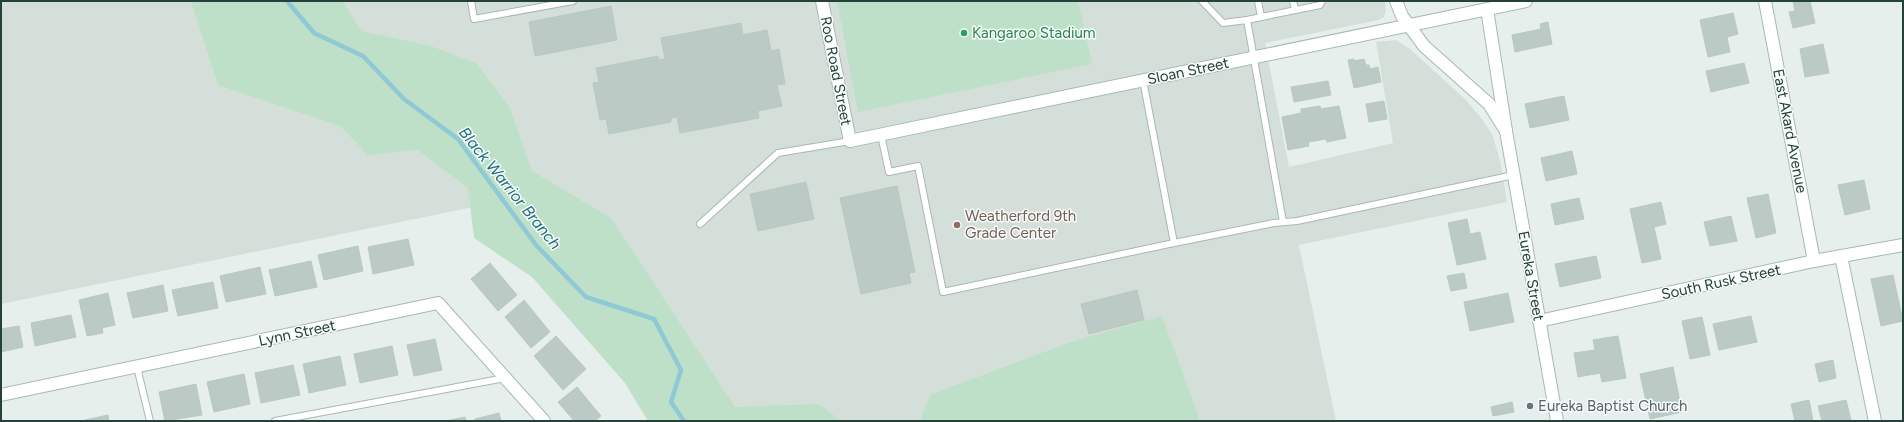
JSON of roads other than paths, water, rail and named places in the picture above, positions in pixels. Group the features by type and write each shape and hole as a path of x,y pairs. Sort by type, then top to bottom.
{"street":[{"name":"Roo Road Street","path":"822,1 850,141"},
{"name":"Eureka Street","path":"1396,1 1402,16 1424,46 1489,104 1506,131"},
{"name":"Sloan Street","path":"850,141 1526,1"},
{"name":"East Akard Avenue","path":"1765,1 1814,261"},
{"name":"Eureka Street","path":"1487,9 1506,131 1556,421"},
{"name":"South Rusk Street","path":"1539,321 1814,261 1903,244"},
{"path":"1841,256 1875,421"},
{"name":"Lynn Street","path":"1,395 438,303 544,421"}],"lane":[{"path":"471,1 474,19 573,1"},
{"path":"1202,1 1223,23 1247,20 1320,5 1322,1"},
{"path":"1258,1 1261,17"},
{"path":"1293,1 1295,10"},
{"path":"1247,20 1283,222"},
{"path":"1143,80 1174,243"},
{"path":"881,135 889,172 918,166 943,292 1174,243 1283,222 1297,221 1514,176"},
{"path":"700,224 778,153 850,141"},
{"path":"137,367 150,421"},
{"path":"275,421 505,378"}],"waterway":[{"name":"Black Warrior Branch","path":"287,1 314,33 363,56 404,99 458,139 536,245 586,297 654,319 681,370 671,402 684,421"}],"place":[{"name":"Kangaroo Stadium","path":"964,33"},
{"name":"Weatherford 9th Grade Center","path":"957,225"},
{"name":"Eureka Baptist Church","path":"1530,406"}]}
